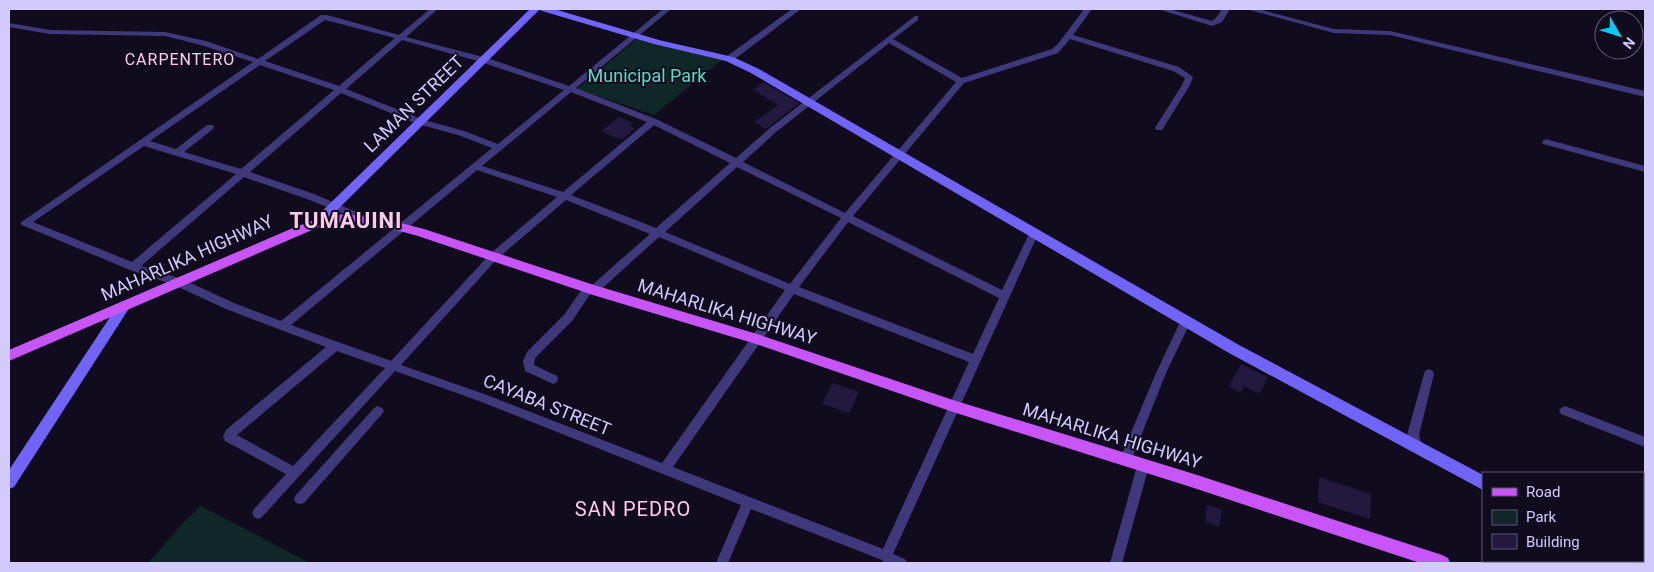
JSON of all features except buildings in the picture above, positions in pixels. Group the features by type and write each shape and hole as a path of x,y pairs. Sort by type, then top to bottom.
{"main road":[{"name":"MAHARLIKA HIGHWAY","path":"9,356 280,237 317,223 344,218 365,219 403,227 591,289 757,340 953,406 1442,563"}],"street":[{"path":"142,142 335,9"},
{"path":"133,267 434,9"},
{"name":"LAMAN STREET","path":"317,223 535,9"},
{"path":"545,9 634,35 728,59 756,71 809,104 1234,349 1482,482"},
{"path":"283,326 667,9"},
{"path":"728,59 797,9"},
{"path":"664,470 792,289 846,217 961,81 1055,51 1088,9"},
{"path":"1162,9 1212,24 1216,23 1226,9"},
{"path":"1250,9 1334,31 1390,33 1645,94"},
{"path":"324,17 484,60 570,89 653,121 1005,296"},
{"path":"553,379 530,368 528,361 531,355 568,318 591,289 773,130 809,104 915,18"},
{"path":"9,25 50,32 165,34 260,62 339,89 422,122 461,133 498,147"},
{"path":"1067,36 1176,69 1186,74 1189,77 1186,85 1159,128"},
{"path":"888,39 961,81"},
{"path":"258,513 494,256 653,121"},
{"path":"177,153 210,127"},
{"path":"142,142 336,206 365,219"},
{"name":"CAYABA STREET","path":"142,142 25,223 133,267 178,282 230,306 335,346 483,398 892,561"},
{"path":"1546,142 1645,169"},
{"path":"476,167 564,196 658,232 792,289 976,360"},
{"path":"892,561 953,406 1033,234"},
{"path":"9,482 124,306"},
{"path":"1126,461 1161,373 1186,321"},
{"path":"295,473 229,437 335,346"},
{"path":"1416,446 1413,435 1429,374"},
{"path":"300,499 378,411"},
{"path":"1565,412 1645,442"},
{"path":"305,463 322,472"},
{"path":"1116,563 1143,466"},
{"path":"722,563 748,502"}],"green space":[{"name":"Municipal Park","path":"638,38 722,60 654,115 577,89"},
{"path":"201,506 310,563 148,563 185,521"}],"district":[{"name":"CARPENTERO","path":"180,59"},
{"name":"TUMAUINI","path":"346,220"},
{"name":"SAN PEDRO","path":"633,509"}]}
